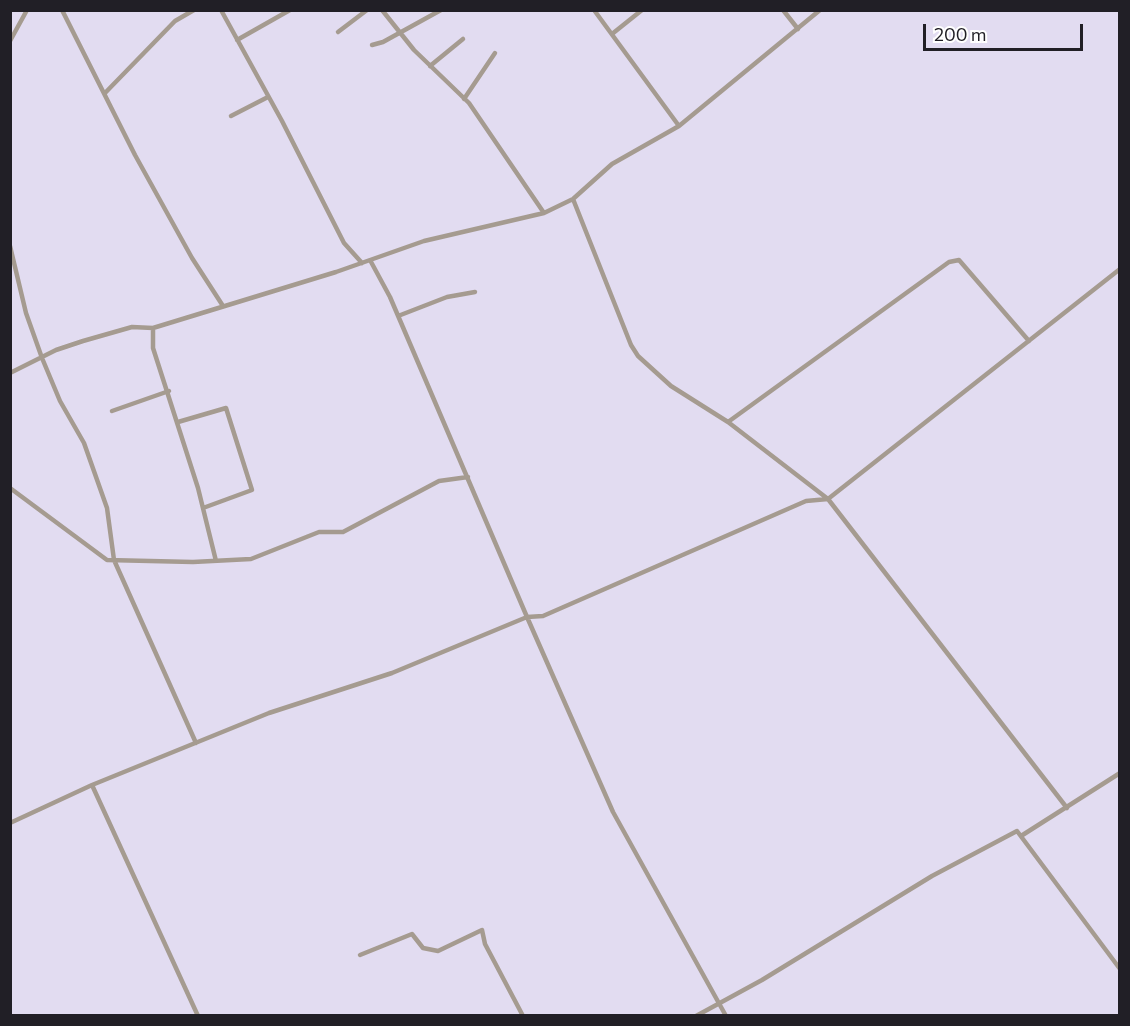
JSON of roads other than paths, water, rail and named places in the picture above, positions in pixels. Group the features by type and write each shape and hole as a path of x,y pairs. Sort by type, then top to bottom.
{"street":[{"path":"10,41 27,10"},
{"path":"62,10 192,258 223,306"},
{"path":"105,93 175,21 194,10"},
{"path":"221,10 344,243 362,263"},
{"path":"237,40 290,10"},
{"path":"338,32 367,10"},
{"path":"382,10 430,66 464,99 544,213"},
{"path":"372,45 400,33 441,10"},
{"path":"594,10 679,126"},
{"path":"612,34 642,10"},
{"path":"783,10 798,29"},
{"path":"11,373 56,350 132,327 153,328 362,263 424,241 544,213 573,199 612,164 679,126 820,10"},
{"path":"430,66 463,39"},
{"path":"464,99 495,53"},
{"path":"231,116 268,97"},
{"path":"573,199 631,345 638,356 671,386 728,422 828,499 1067,808"},
{"path":"10,246 26,313 42,358 60,401 84,443 111,522 114,560 196,742"},
{"path":"370,260 398,316 613,812 726,1016"},
{"path":"728,422 949,262 959,260 1029,340"},
{"path":"10,823 92,785 269,713 393,673 527,617 543,616 806,501 828,499 1119,269"},
{"path":"398,316 447,297 475,292"},
{"path":"153,328 153,348 169,391 216,561"},
{"path":"112,411 169,391"},
{"path":"178,422 226,408 252,490 203,508"},
{"path":"10,488 107,560 216,561 251,559 319,532 343,532 439,481 468,477"},
{"path":"1021,836 1119,773"},
{"path":"92,785 198,1016"},
{"path":"696,1016 932,876 1017,831 1119,969"},
{"path":"360,956 412,934 423,948 438,951 482,930 485,944 524,1016"}]}
